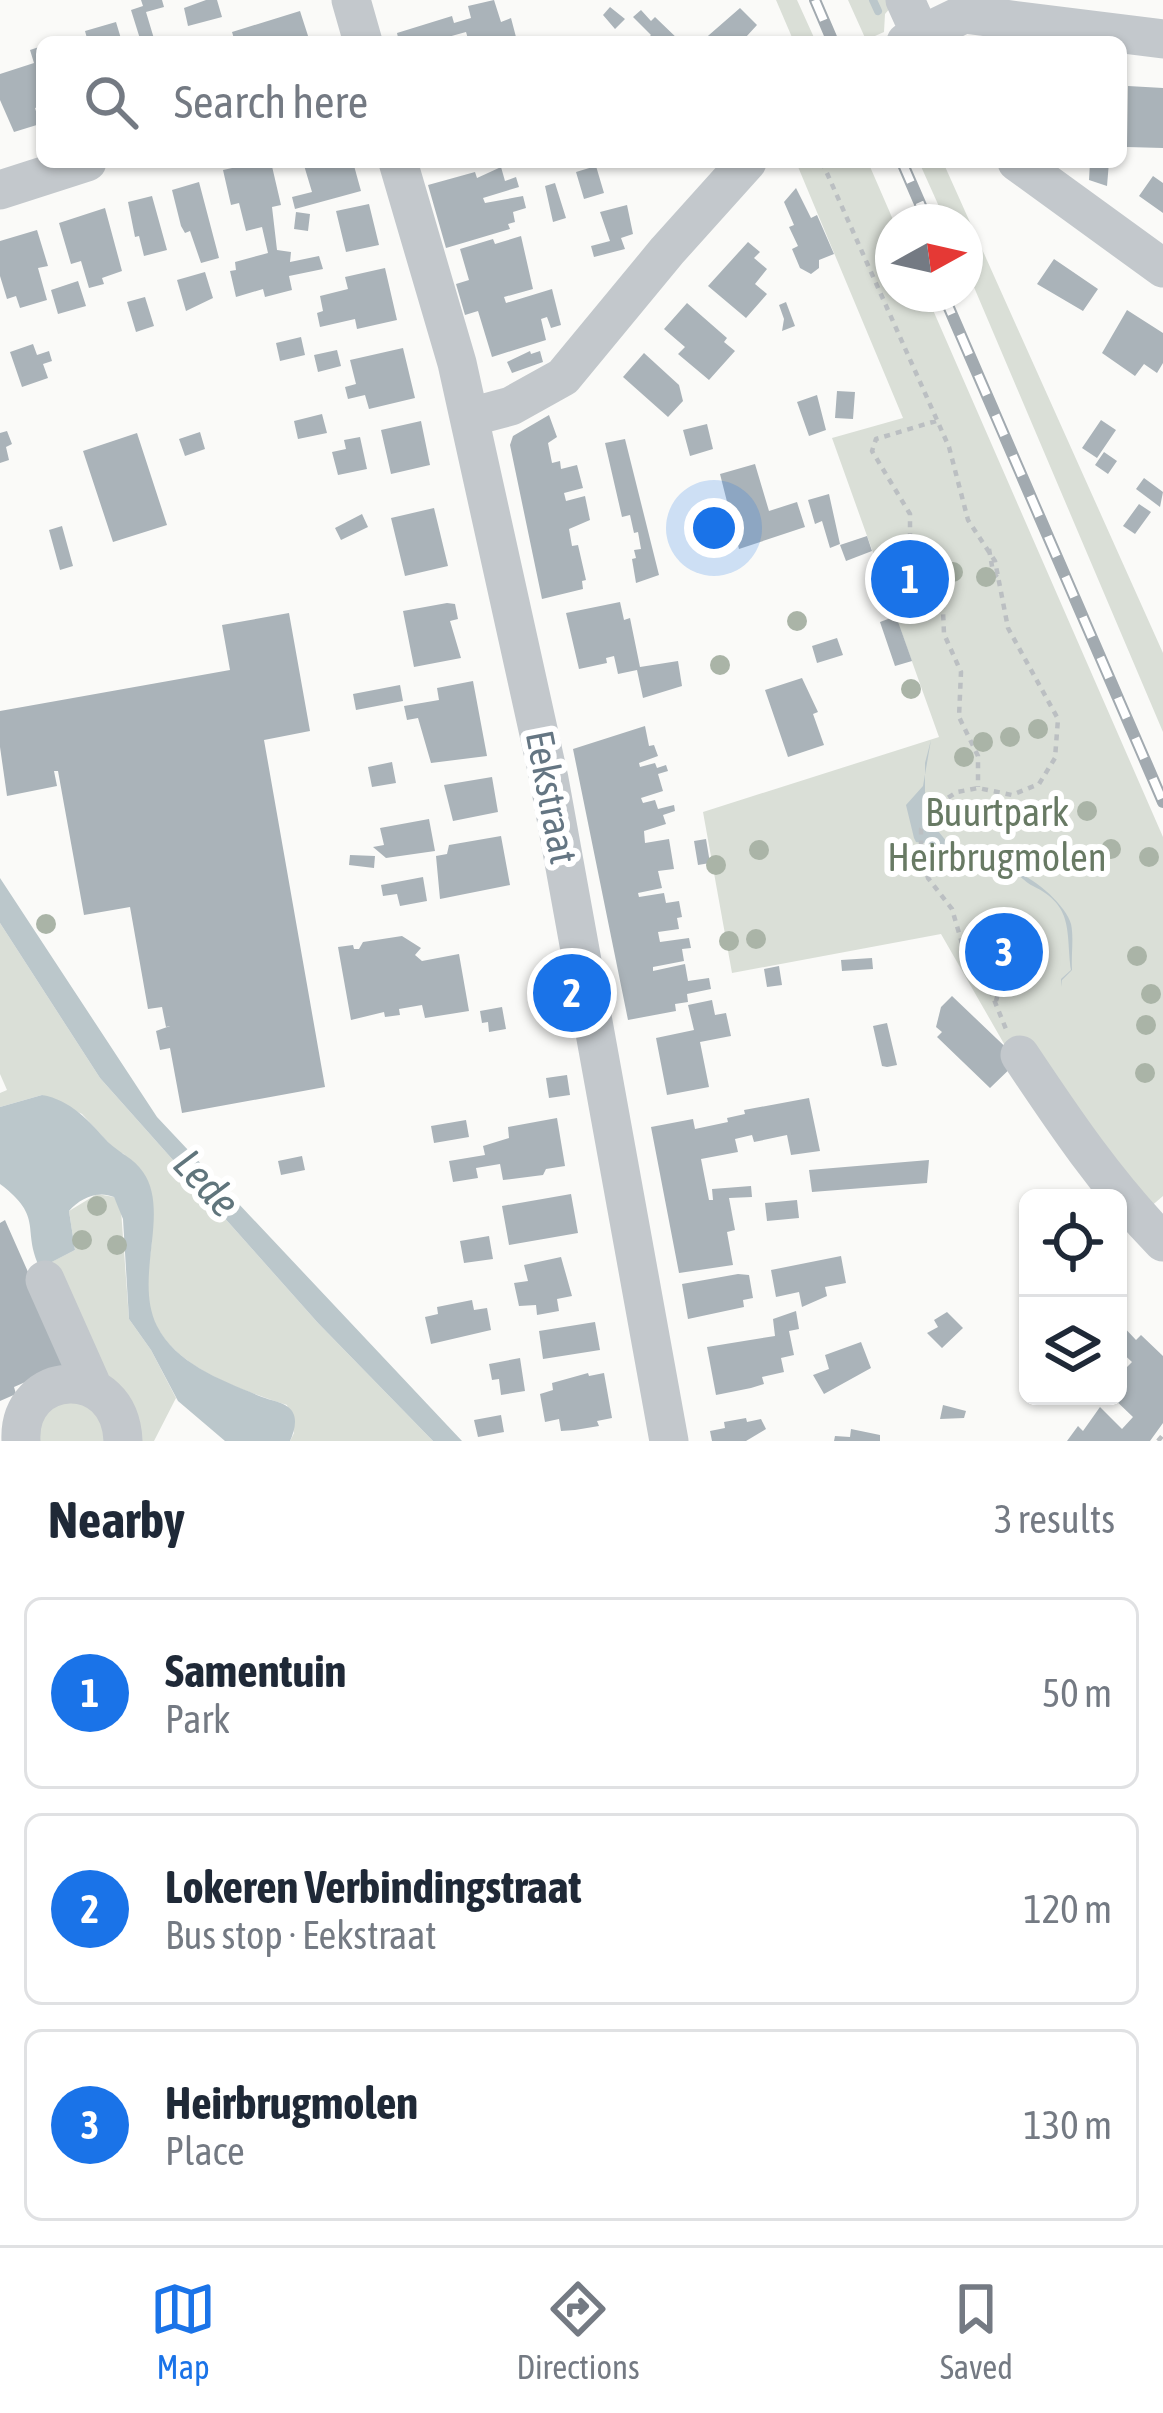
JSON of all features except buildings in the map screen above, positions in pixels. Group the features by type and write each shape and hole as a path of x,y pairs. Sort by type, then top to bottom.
{"street":[{"path":"351,0 361,36"},
{"path":"914,30 964,14 1163,39"},
{"path":"0,190 68,168"},
{"name":"Eekstraat","path":"400,168 470,417 549,779 670,1441"},
{"path":"470,417 511,406 563,377 742,168"},
{"path":"1025,168 1163,268"},
{"path":"1020,1055 1114,1187 1163,1242"},
{"path":"45,1280 93,1388 116,1409 123,1441"},
{"path":"14,1432 46,1390 61,1384 93,1388"}],"path":[{"path":"825,168 955,463 968,520 989,549 1000,580 1001,608 1008,628 1052,705 1059,738 1048,775 1031,789 1012,795 978,788 948,795 924,821 921,851 928,878 958,923 972,969 988,986 1020,1055"},
{"path":"936,421 876,439 872,451 910,514 916,571 942,587 944,634 962,672 959,717 978,755 978,788"},
{"path":"963,946 973,944"},
{"path":"995,1002 1004,972"}],"green space":[{"path":"776,0 797,0 813,36 791,36"},
{"path":"848,0 888,0 891,7 885,14 884,32 864,36"},
{"name":"Buurtpark Heirbrugmolen","path":"799,168 871,168 886,204 875,204 875,312 934,312 1163,837 1163,1196 1149,1208 1007,1049 941,934 732,973 703,812 939,737 832,438 903,418"},
{"path":"922,168 946,168 962,204 938,204"},
{"path":"983,251 1163,653 1163,732 983,308"},
{"path":"0,923 100,1078 318,1323 433,1441 290,1441 294,1433 287,1405 201,1369 166,1340 147,1298 151,1224 124,1154 82,1114 42,1095 0,1107 0,1093 7,1090 0,1074"},
{"path":"97,1194 114,1197 121,1210 129,1319 176,1398 154,1441 130,1441 51,1262 75,1250 69,1211"},
{"path":"82,1393 113,1441 28,1441 34,1412"}],"water":[{"path":"925,775 925,815 965,864 985,871 957,863 937,846 916,842 906,805 923,786"},
{"path":"1001,872 1018,873 1037,884 1068,916 1072,970 1062,987 1061,979 1071,970 1062,911 1019,876"},
{"name":"Lede","path":"0,878 157,1117 462,1441 433,1441 318,1323 100,1078 0,923"},
{"path":"42,1095 79,1112 143,1172 154,1206 151,1307 166,1340 203,1370 288,1407 295,1418 290,1441 225,1441 178,1401 129,1319 123,1219 114,1197 96,1195 73,1206 69,1211 75,1250 40,1268 23,1206 0,1184 0,1107"}],"waterway":[{"path":"873,0 878,11"}],"railway":[{"path":"815,0 830,36"},
{"path":"905,168 920,204"},
{"path":"951,312 1163,802"}],"place":[{"name":"Samentuin","path":"910,579"},
{"name":"Heirbrugmolen","path":"1004,952"},
{"name":"Lokeren Verbindingstraat","path":"572,993"}]}
